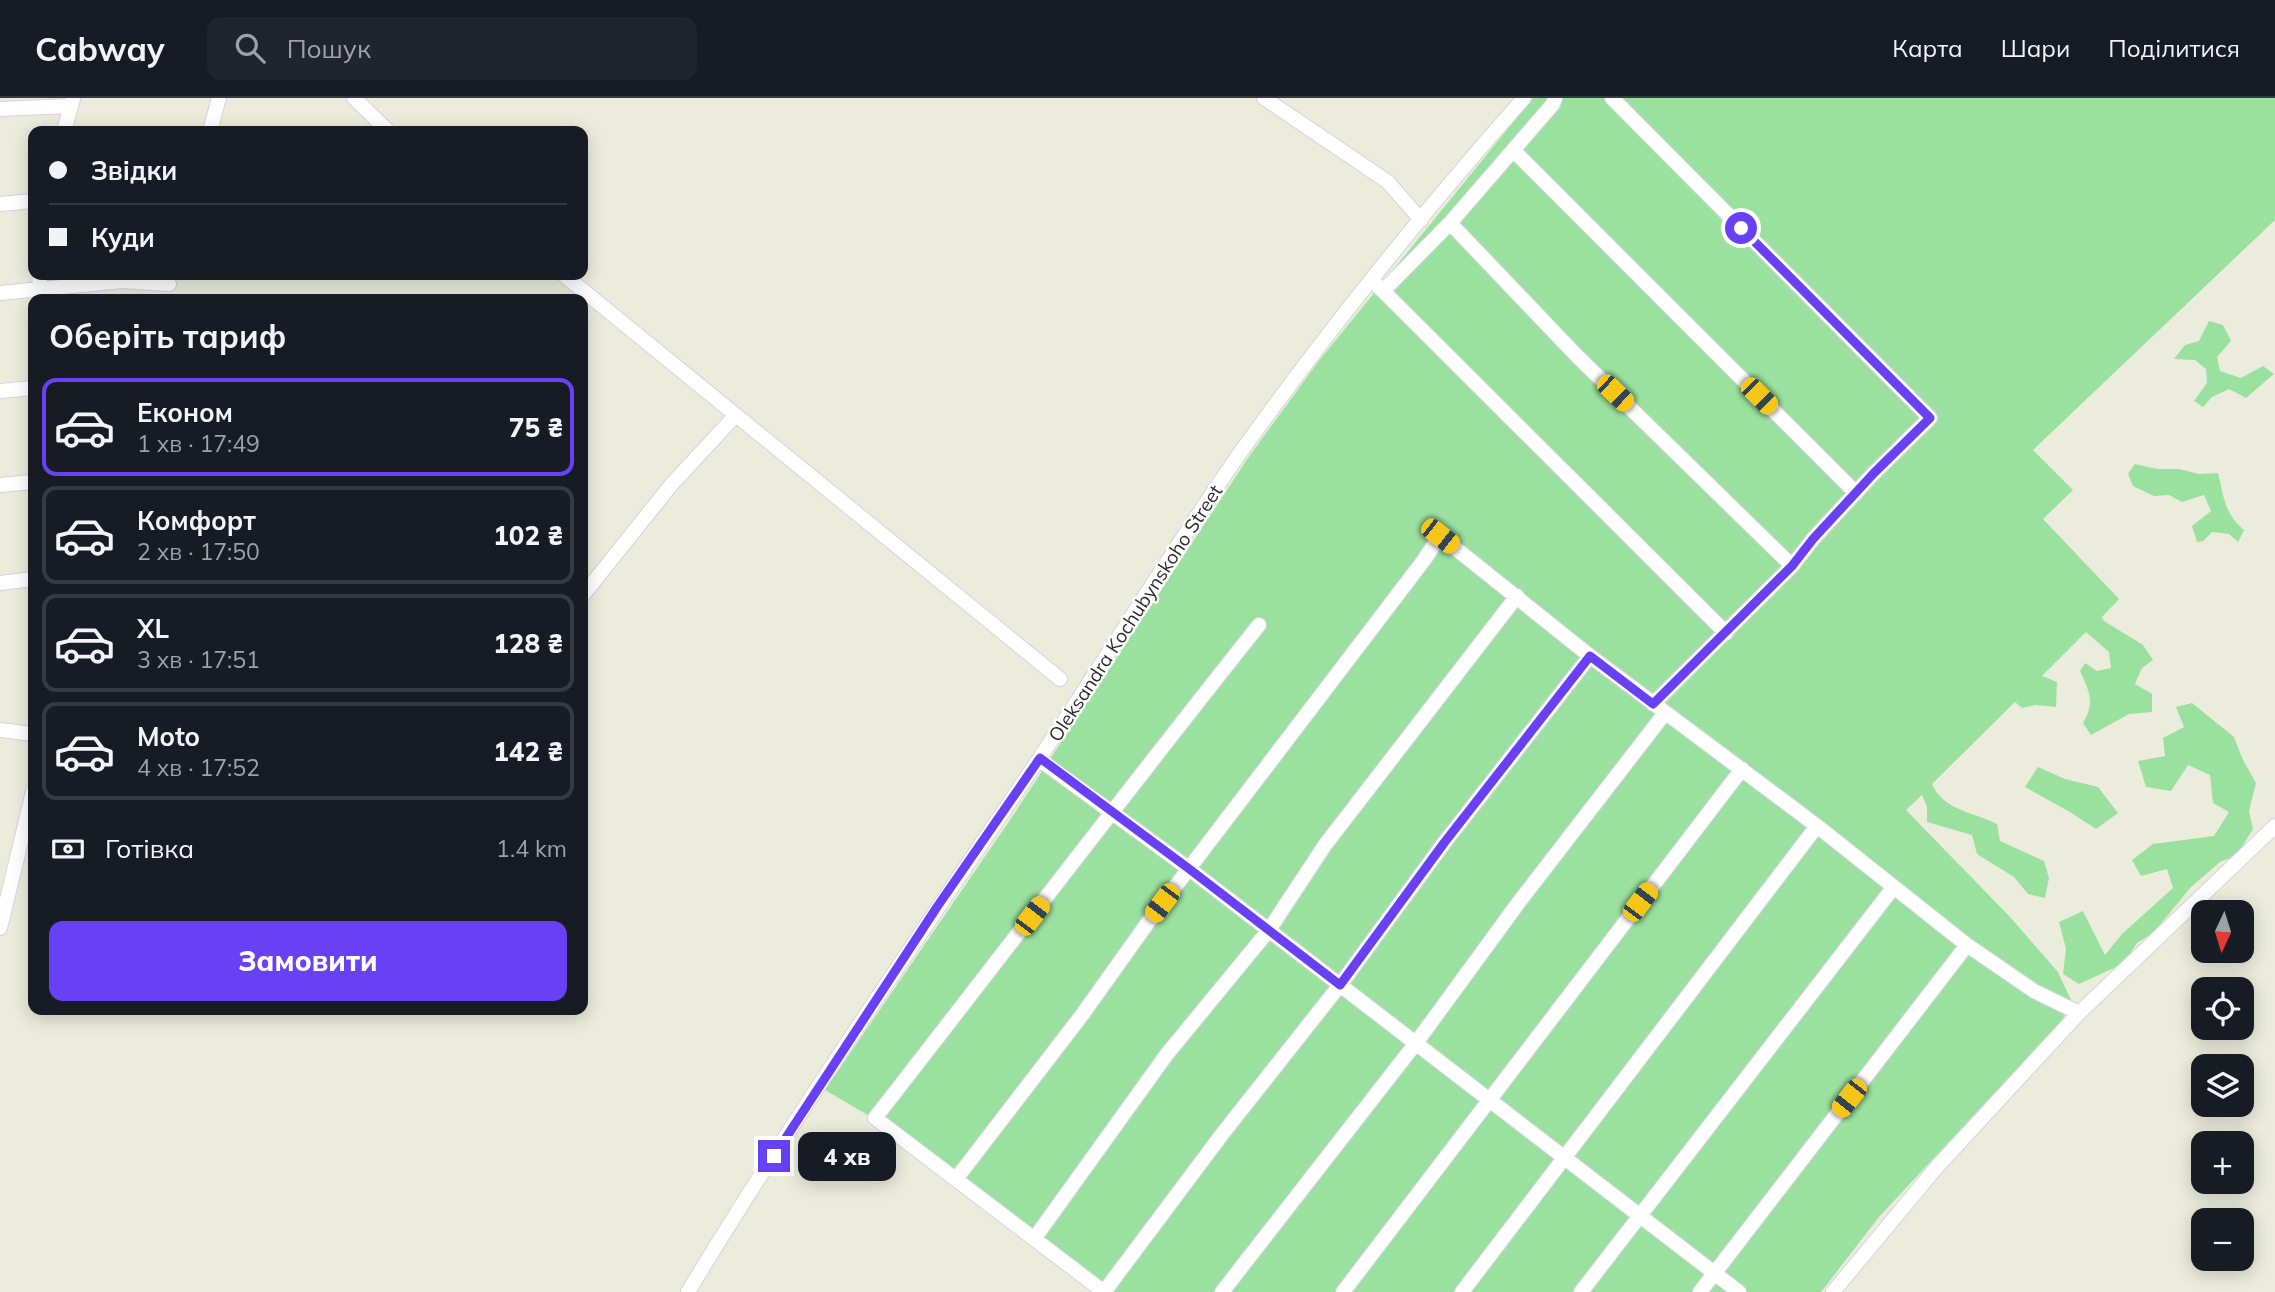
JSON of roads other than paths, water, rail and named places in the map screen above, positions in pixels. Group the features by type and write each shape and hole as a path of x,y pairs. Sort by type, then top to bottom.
{"street":[{"path":"211,126 219,98"},
{"path":"354,98 383,126"},
{"path":"1264,98 1388,182 1421,220"},
{"name":"Oleksandra Kochubynskoho Street","path":"688,1292 865,1017 1238,457 1296,376 1377,286 1421,220 1524,98"},
{"path":"1555,98 1553,104 1450,223 1377,286 1726,634"},
{"path":"1222,1292 1416,1043 1659,708 1792,566 1856,493 1930,418 1612,98"},
{"path":"0,109 72,102 65,126"},
{"path":"1513,150 1856,493"},
{"path":"0,204 28,201"},
{"path":"1450,223 1577,356 1792,566"},
{"path":"0,293 40,282 146,280"},
{"path":"570,280 587,294"},
{"path":"588,295 1060,679"},
{"path":"0,391 28,388"},
{"path":"588,589 671,485 735,416"},
{"path":"0,485 28,482"},
{"path":"956,1179 1440,536 1590,656 1817,826 1967,945 2034,991 2079,1013"},
{"path":"0,583 28,580"},
{"path":"1034,1239 1167,1054 1269,930 1325,845 1517,596"},
{"path":"1259,625 1111,811 875,1118 1104,1292 1223,1133 1340,985 1444,843 1590,656"},
{"path":"0,730 28,733"},
{"path":"1040,758 1565,1156 1739,1292"},
{"path":"1343,1292 1742,769"},
{"path":"0,928 3,899 28,810"},
{"path":"1462,1292 1817,826"},
{"path":"1833,1292 1936,1168 2079,1013 2275,826"},
{"path":"1581,1292 1893,888"},
{"path":"1700,1292 1967,945"}]}
